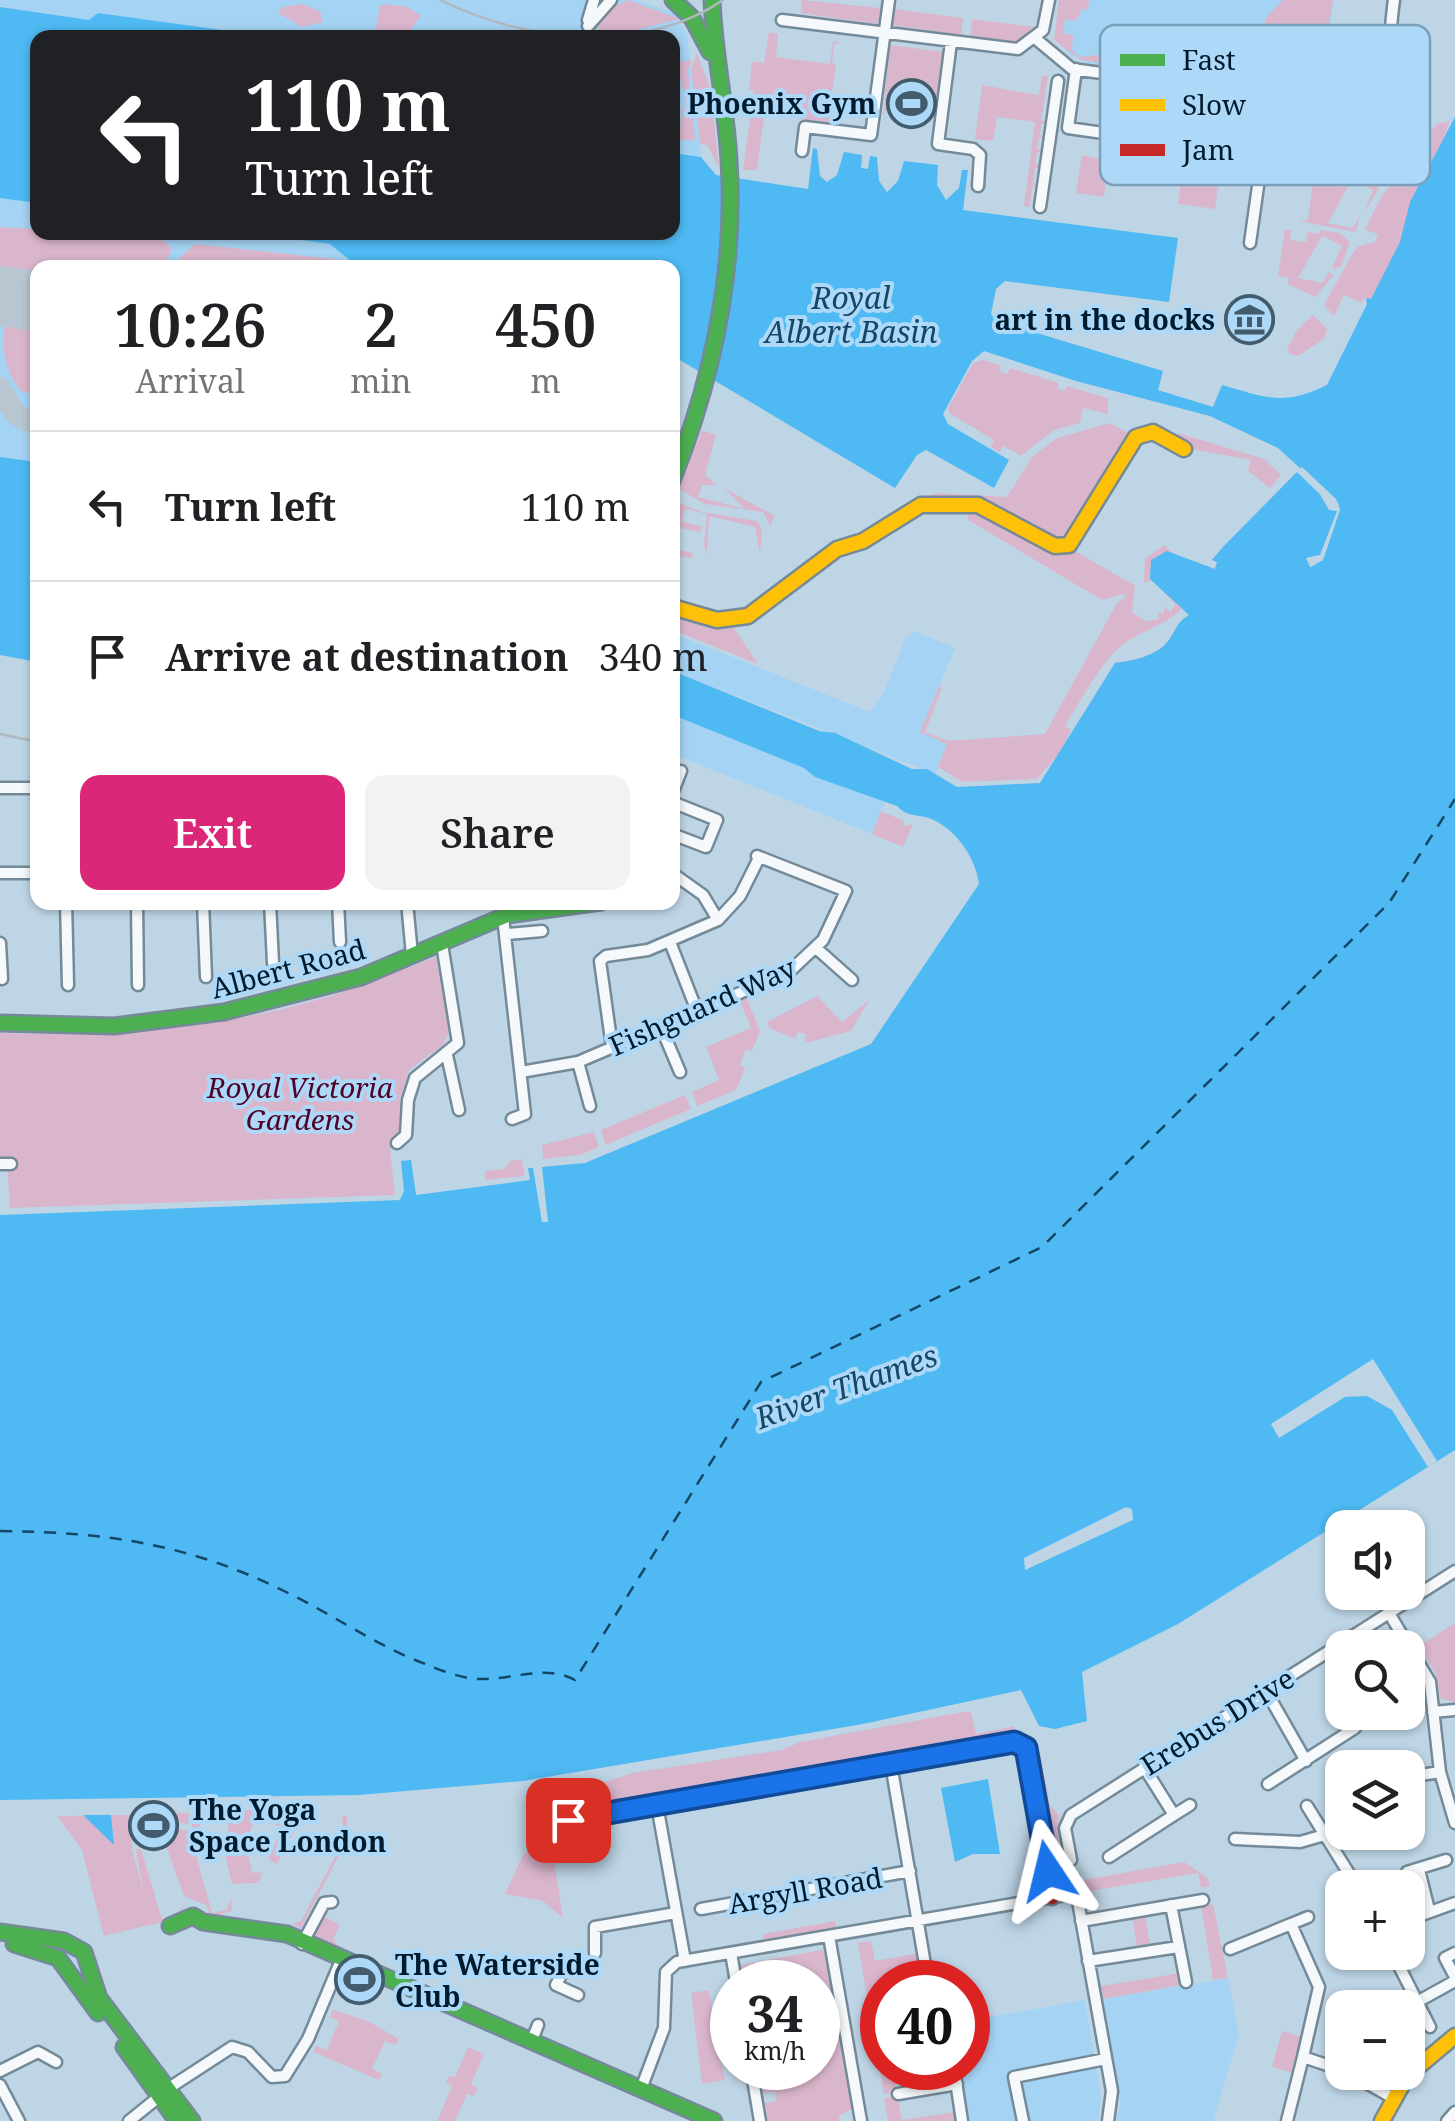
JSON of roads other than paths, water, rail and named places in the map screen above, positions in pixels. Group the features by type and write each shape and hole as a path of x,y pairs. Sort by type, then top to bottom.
{"main road":[{"path":"674,0 700,30 720,80"},
{"path":"680,461 717,340 726,284 730,217 726,135 712,0"},
{"path":"680,608 717,620 748,616 836,548 871,537 921,504 978,505 1055,546 1069,546 1136,437 1153,432 1184,449"},
{"name":"Albert Road","path":"0,1023 79,1027 190,1018 322,990 442,944 505,911"},
{"path":"568,1820 1014,1742 1024,1745 1052,1896"},
{"path":"170,1926 193,1916 202,1922 280,1931 302,1944 535,2032 641,2089 714,2121"},
{"path":"0,1932 64,1941 79,1959 86,1998 192,2121"},
{"path":"0,1942 79,1959"},
{"path":"1382,2121 1418,2064 1455,2036"},
{"path":"164,2092 178,2121"}],"street":[{"path":"594,0 588,26 611,0"},
{"path":"802,150 805,126 870,135 889,0"},
{"path":"782,20 1018,49 1036,38 1045,26 1049,0"},
{"path":"1390,25 1394,0"},
{"path":"1036,38 1060,62 1076,70 1100,73"},
{"path":"951,42 938,144 973,149 980,155 978,186"},
{"path":"1076,70 1068,128 1100,133"},
{"path":"1040,207 1058,81"},
{"path":"1250,243 1256,185"},
{"path":"680,776 682,771"},
{"path":"0,788 30,788"},
{"path":"680,805 717,820 706,847 680,837"},
{"name":"Fishguard Way","path":"521,1072 578,1062 790,972 816,948 834,923 848,889 758,857 740,896 718,920"},
{"path":"0,873 30,872"},
{"path":"612,1047 600,961 670,942 718,920 702,894 680,878"},
{"path":"66,910 68,985"},
{"path":"137,910 138,985"},
{"path":"203,910 206,977"},
{"path":"270,910 273,963"},
{"path":"338,910 340,942"},
{"path":"408,910 413,956"},
{"path":"505,911 521,1072 519,1122"},
{"path":"507,934 542,931"},
{"path":"670,942 697,1011"},
{"path":"0,943 2,979"},
{"path":"397,1143 406,1135 408,1100 415,1078 448,1055 458,1035 442,944"},
{"path":"816,948 852,980"},
{"path":"661,1027 680,1072"},
{"path":"448,1055 459,1110"},
{"path":"578,1062 590,1106"},
{"name":"Erebus Drive","path":"1071,1860 1068,1818 1455,1571"},
{"path":"1388,1613 1427,1674 1440,1772 1455,1823"},
{"path":"1266,1691 1306,1761"},
{"path":"1434,1712 1455,1710"},
{"path":"1268,1784 1352,1730"},
{"name":"Argyll Road","path":"891,1764 924,1960"},
{"path":"1144,1767 1174,1815"},
{"path":"1425,1774 1440,1772"},
{"path":"657,1805 685,1961"},
{"path":"1109,1857 1190,1805"},
{"path":"1307,1806 1325,1830"},
{"path":"1235,1840 1300,1842 1325,1835"},
{"path":"1429,1910 1413,1871 1426,1863 1446,1860"},
{"name":"Argyll Road","path":"701,1909 910,1871"},
{"path":"1074,1879 1112,2091 1108,2121"},
{"path":"641,2089 664,2026 668,1968 685,1961 1076,1892"},
{"path":"1081,1921 1203,1900"},
{"path":"302,1944 324,1903 332,1902"},
{"path":"1425,1912 1455,1903"},
{"path":"1171,1906 1186,1982"},
{"path":"594,1952 594,1928 676,1913"},
{"path":"1230,1949 1308,1917"},
{"path":"1287,2121 1319,1986 1291,1924"},
{"path":"829,1936 861,2121"},
{"path":"1088,1961 1178,1947"},
{"path":"731,1953 732,1960"},
{"path":"1425,1997 1455,1979 1445,1958 1455,1953"},
{"path":"129,2121 164,2092 232,2047 248,2052 272,2078 285,2076 308,2039 342,1958"},
{"path":"562,1973 556,1985 578,1995"},
{"path":"1425,2017 1430,2027"},
{"path":"0,2071 38,2052 56,2062"},
{"path":"1303,2057 1325,2064"},
{"path":"1023,2121 1014,2077 1106,2058"},
{"path":"0,2085 19,2121"},
{"path":"754,2090 760,2121"},
{"path":"898,2094 922,2090"},
{"path":"958,2090 962,2121"},
{"path":"1379,2090 1393,2098"},
{"path":"1447,2121 1455,2112"}],"water":[{"path":"0,7 89,20 98,13 222,30 30,30 30,202 0,198"},
{"path":"1455,117 1455,1450 1359,1510 1325,1510 1325,1532 1178,1624 1082,1672 1087,1721 1055,1729 1039,1726 1021,1690 863,1724 523,1781 359,1795 0,1800 0,1215 400,1200 404,1191 401,1161 411,1160 416,1195 530,1180 528,1168 533,1168 542,1222 548,1222 542,1167 585,1163 871,1044 979,884 961,843 935,821 815,777 804,768 680,718 680,674 819,731 835,733 912,769 927,769 957,787 1040,783 1115,663 1158,650 1189,615 1150,579 1151,560 1167,551 1215,569 1217,562 1212,560 1297,472 1337,511 1339,504 1278,448 1210,416 1076,381 984,351 972,361 943,414 948,424 1009,460 994,488 926,450 917,455 895,488 680,360 680,260 349,260 330,244 302,240 680,240 680,154 701,157 716,175 808,189 813,148 817,149 820,176 827,182 837,175 844,152 862,155 861,168 868,169 870,156 877,157 879,181 887,192 898,181 904,161 938,165 937,185 946,200 959,188 962,170 968,170 963,210 1178,238 1169,302 1005,281 996,289 991,314 997,321 1163,371 1158,390 1213,407 1222,385 1285,398 1327,385 1367,304 1366,298 1371,299 1400,242 1410,202 1419,185 1430,185 1430,164","holes":["1337,511 1323,559 1311,567 1307,558 1321,555"]},
{"path":"0,457 30,461 30,661 0,655"},
{"path":"988,1779 1000,1854 973,1854 955,1862 941,1788"},
{"path":"83,1815 111,1815 114,1845"}],"tram line":[{"path":"440,0 531,30"},
{"path":"651,30 691,18 723,0"},
{"path":"0,734 30,740"}],"place":[{"name":"Phoenix Gym","path":"911,103"},
{"name":"art in the docks","path":"1250,319"},
{"name":"The Yoga Space London","path":"154,1825"},
{"name":"The Waterside Club","path":"360,1980"}],"water label":[{"name":"Royal Albert Basin","path":"851,314"},
{"name":"River Thames","path":"846,1386"}],"park label":[{"name":"Royal Victoria Gardens","path":"300,1103"}]}
